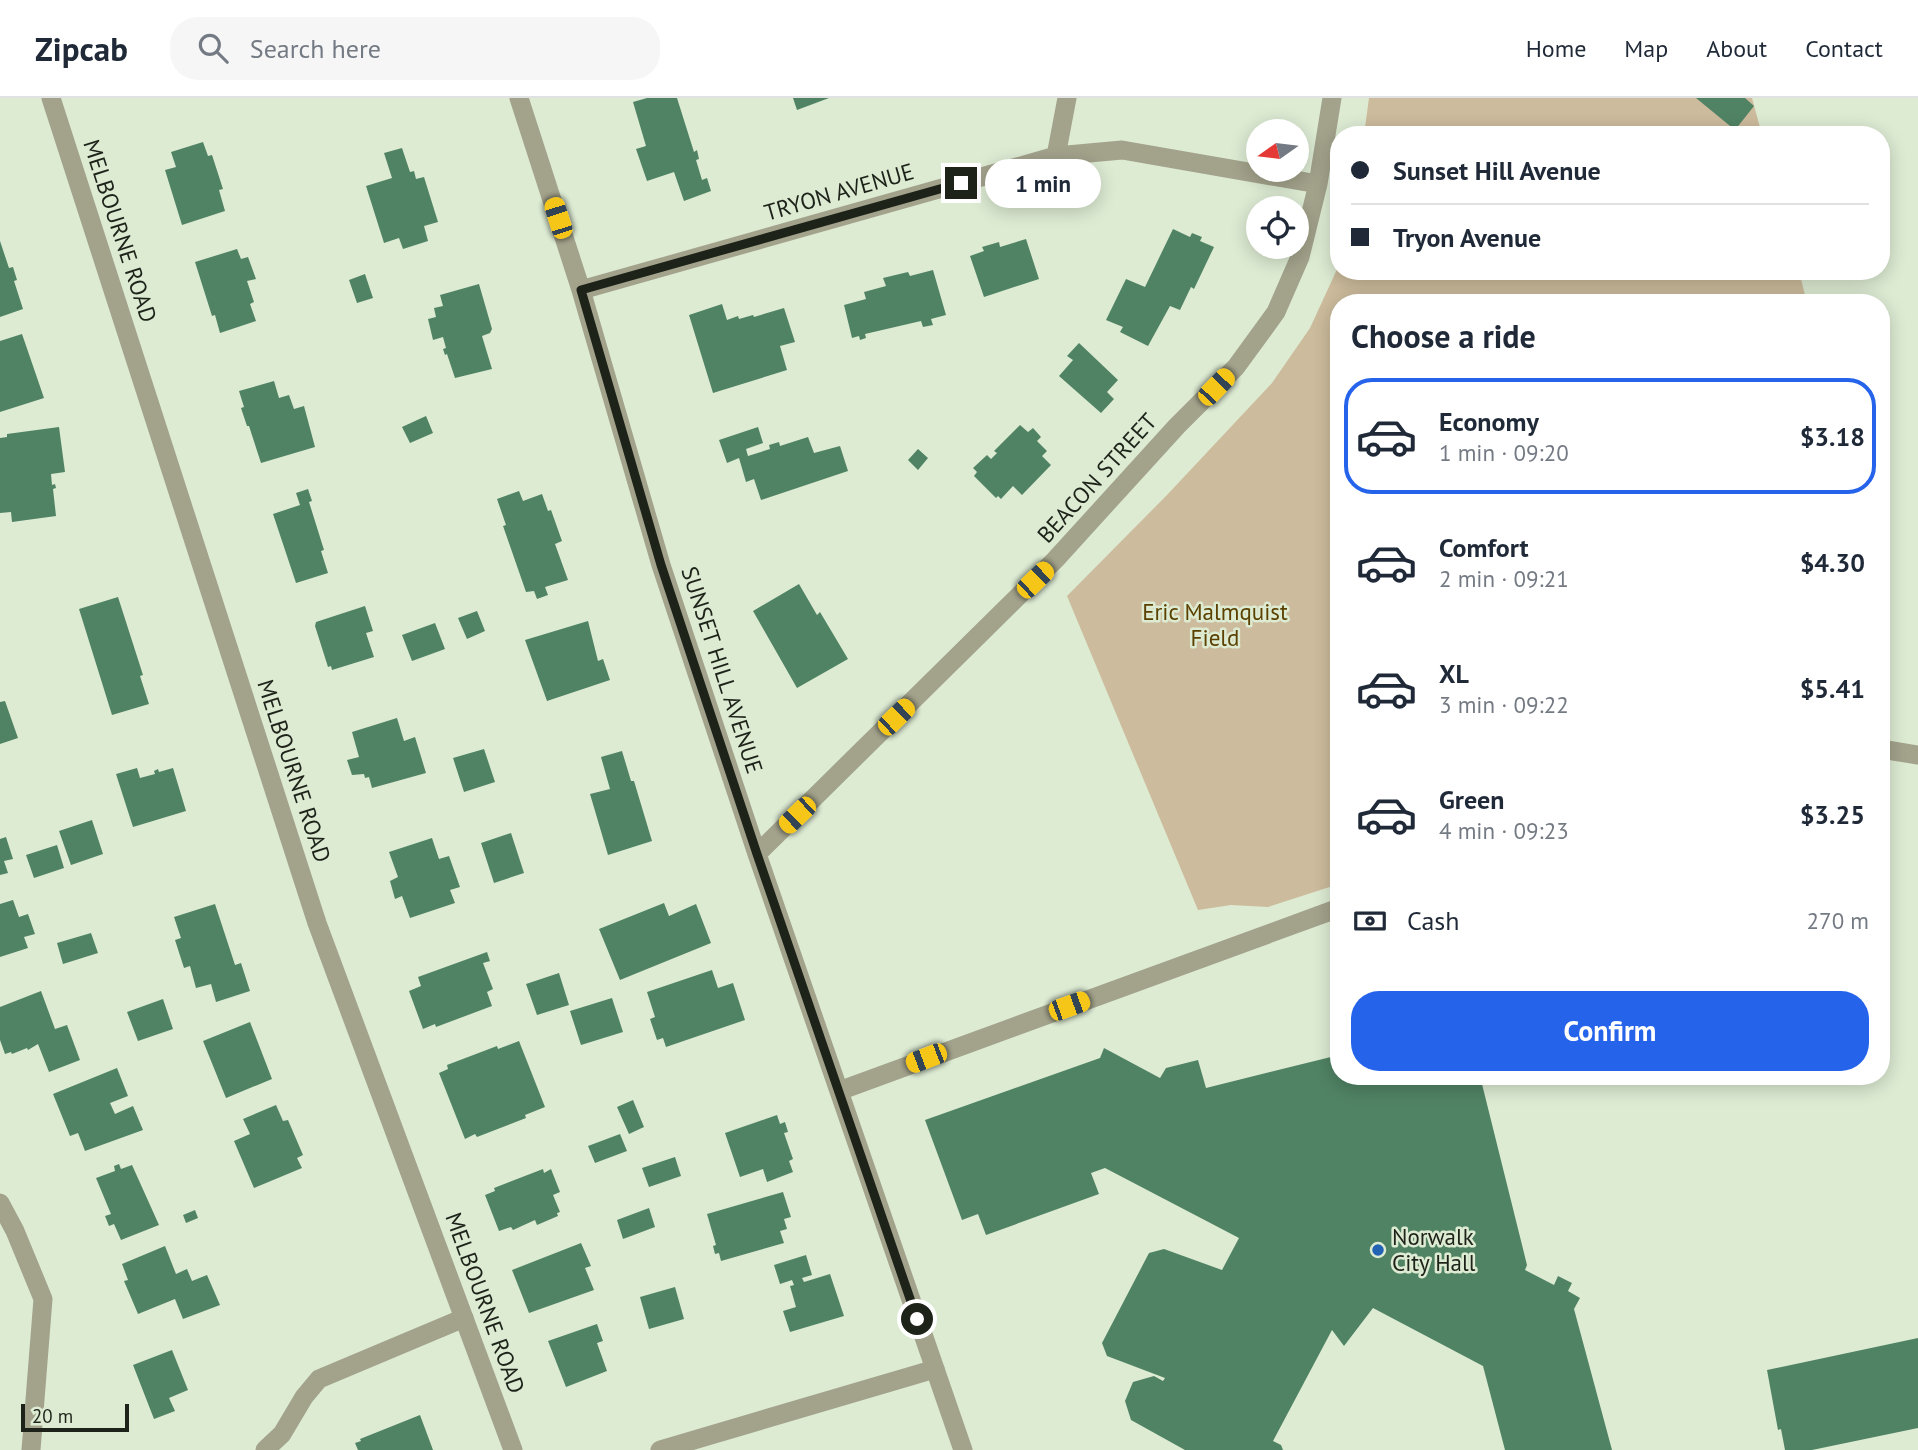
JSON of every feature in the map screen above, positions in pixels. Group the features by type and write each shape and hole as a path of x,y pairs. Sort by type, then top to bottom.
{"street":[{"name":"MELBOURNE ROAD","path":"51,98 317,923 513,1450"},
{"name":"SUNSET HILL AVENUE","path":"519,98 581,290 661,565 757,854 963,1450"},
{"path":"1056,156 1067,98"},
{"name":"BEACON STREET","path":"757,854 1055,560 1177,426 1236,367 1276,312 1300,257 1318,184 1332,98"},
{"name":"TRYON AVENUE","path":"581,290 1056,156 1122,150 1318,184"},
{"path":"1890,750 1918,755"},
{"path":"839,1091 1330,911"},
{"path":"0,1203 15,1231 43,1298 31,1450"},
{"path":"265,1450 282,1434 304,1397 319,1379 464,1318"},
{"path":"660,1450 935,1370"}],"green space":[{"path":"1369,98 1752,98 1760,126 1365,126"},
{"name":"Eric Malmquist Field","path":"1332,280 1801,280 1805,294 1330,294 1330,887 1268,907 1231,905 1198,910 1067,596 1272,383 1310,328"}],"building":[{"path":"647,98 677,98 694,152 697,150 699,159 696,160 702,180 707,178 711,191 684,201 674,172 647,181 636,149 646,146 633,102"},
{"path":"793,98 829,98 797,110"},
{"path":"1696,98 1745,98 1754,106 1738,126 1730,126"},
{"path":"203,142 208,156 212,155 223,189 219,190 225,211 182,225 165,170 176,167 171,152"},
{"path":"402,148 410,172 414,171 416,179 424,177 438,222 424,226 428,241 403,249 399,238 384,243 366,186 392,178 384,153"},
{"path":"1173,229 1190,237 1192,233 1202,237 1200,241 1214,247 1194,289 1191,287 1180,310 1170,306 1148,346 1120,332 1123,327 1106,320 1126,279 1145,287"},
{"path":"1026,239 1039,279 984,297 970,256 984,251 982,247 999,242 1000,247"},
{"path":"0,241 9,268 13,267 17,280 14,281 23,309 0,317"},
{"path":"237,249 241,259 248,257 256,279 247,281 254,302 250,304 256,321 220,333 195,262"},
{"path":"933,270 946,315 931,319 933,325 923,327 921,321 865,334 866,338 860,340 859,336 852,338 844,305 866,299 864,292 886,286 883,278 908,272 910,276"},
{"path":"365,274 373,298 357,303 349,280"},
{"path":"479,284 492,329 490,333 482,336 492,369 455,378 443,349 446,348 443,337 433,340 428,319 436,317 434,308 443,306 440,295"},
{"path":"722,304 727,320 738,316 739,319 753,315 754,317 784,308 795,342 780,346 787,370 713,393 689,315"},
{"path":"22,334 44,398 0,412 0,341"},
{"path":"1079,343 1118,380 1107,392 1114,399 1101,413 1059,376 1073,360 1067,356"},
{"path":"274,381 279,398 289,395 294,409 304,406 315,447 261,463 241,408 244,407 239,391"},
{"path":"426,416 433,433 410,443 402,427"},
{"path":"1020,425 1028,432 1033,428 1041,437 1037,441 1047,451 1042,456 1051,465 1022,495 1013,486 1001,499 998,496 996,498 974,476 977,472 973,468 987,455 991,459 997,453 994,451"},
{"path":"59,427 65,472 51,474 52,485 55,484 56,488 53,489 56,516 12,522 11,512 0,513 0,438 7,437 7,434"},
{"path":"758,427 763,443 746,449 748,456 770,449 769,445 779,442 780,446 808,437 814,453 840,446 848,471 761,500 754,479 746,482 739,458 727,463 719,440"},
{"path":"918,449 928,458 918,470 908,460"},
{"path":"308,489 328,573 296,583 273,514 300,505 296,493"},
{"path":"519,491 523,501 542,494 562,541 555,544 568,580 545,587 548,595 537,599 534,591 526,592 503,526 506,525 497,499"},
{"path":"799,584 817,615 820,612 848,659 797,688 753,611"},
{"path":"118,597 143,675 140,676 149,704 112,715 79,609"},
{"path":"365,606 373,631 366,633 374,657 332,670 331,666 328,667 316,622"},
{"path":"477,611 485,631 467,639 458,618"},
{"path":"588,621 598,661 603,659 610,680 547,701 525,640"},
{"path":"435,623 445,649 412,661 402,635"},
{"path":"5,701 18,738 0,744 0,702"},
{"path":"397,718 404,741 415,737 426,773 372,788 369,777 365,778 364,774 352,775 347,760 359,757 352,732"},
{"path":"484,749 495,782 464,792 453,758"},
{"path":"622,751 652,841 608,855 590,794 610,789 601,757"},
{"path":"137,768 140,778 155,774 154,771 158,769 159,772 173,768 186,811 133,827 116,774"},
{"path":"92,820 103,854 71,865 59,831"},
{"path":"511,833 524,873 494,883 481,843"},
{"path":"6,837 13,859 4,861 8,873 0,875 0,839"},
{"path":"432,838 439,859 449,856 460,887 450,890 455,903 410,918 402,896 395,899 390,881 398,877 389,852"},
{"path":"57,845 64,868 34,878 26,855"},
{"path":"13,900 19,917 28,914 35,934 24,937 28,948 0,957 0,904"},
{"path":"664,903 669,916 696,904 711,943 620,980 599,929"},
{"path":"215,904 235,965 241,963 250,991 216,1002 211,984 196,988 190,966 184,968 175,940 181,938 174,917"},
{"path":"91,933 98,953 63,964 57,943"},
{"path":"487,952 490,961 483,963 493,989 487,992 492,1006 436,1027 435,1024 423,1029 409,991 421,986 418,977"},
{"path":"712,970 718,988 733,983 745,1020 666,1047 663,1038 657,1040 650,1019 655,1017 647,992"},
{"path":"559,973 569,1005 537,1015 526,984"},
{"path":"41,991 55,1029 67,1025 80,1060 49,1072 38,1044 28,1050 27,1048 5,1054 0,1040 0,1007"},
{"path":"612,998 623,1032 581,1045 570,1011"},
{"path":"163,999 173,1029 138,1041 127,1012"},
{"path":"250,1022 272,1079 226,1098 203,1041"},
{"path":"519,1041 545,1107 525,1115 526,1118 465,1139 439,1073 448,1069 447,1065 497,1046 498,1049"},
{"name":"Norwalk City Hall","path":"1104,1048 1160,1078 1166,1068 1198,1060 1206,1088 1330,1057 1330,1085 1482,1085 1527,1265 1525,1270 1554,1285 1558,1276 1572,1283 1568,1291 1580,1298 1574,1309 1612,1450 1505,1450 1483,1366 1373,1308 1344,1346 1332,1330 1273,1441 1281,1445 1283,1450 1185,1450 1131,1420 1125,1401 1133,1382 1154,1376 1163,1381 1165,1378 1107,1356 1102,1343 1149,1253 1164,1249 1222,1270 1239,1238 1105,1168 1091,1173 1099,1194 986,1235 978,1214 962,1220 925,1120 1100,1058"},
{"path":"117,1068 128,1096 110,1103 115,1114 133,1106 143,1130 85,1151 78,1133 70,1136 53,1094"},
{"path":"633,1100 644,1127 629,1134 617,1107"},
{"path":"276,1105 283,1121 288,1120 303,1155 297,1158 302,1168 254,1188 234,1141 250,1134 243,1119"},
{"path":"777,1115 780,1124 785,1122 788,1132 784,1133 793,1159 789,1161 793,1172 767,1182 763,1169 740,1177 725,1133"},
{"path":"620,1134 627,1151 595,1163 588,1146"},
{"path":"675,1157 681,1176 649,1187 642,1168"},
{"path":"119,1164 121,1169 132,1165 159,1225 121,1240 114,1224 109,1226 105,1216 111,1214 96,1178 115,1171 114,1166"},
{"path":"543,1169 544,1173 551,1169 560,1192 553,1195 560,1212 557,1213 558,1216 537,1225 535,1220 513,1230 511,1227 499,1231 485,1195 495,1191 494,1188"},
{"path":"783,1192 791,1217 784,1219 787,1229 780,1231 784,1243 721,1261 719,1253 715,1254 713,1246 716,1245 707,1214"},
{"path":"649,1208 655,1227 623,1239 617,1220"},
{"path":"195,1210 198,1218 186,1223 183,1215"},
{"path":"581,1243 591,1266 585,1268 594,1290 529,1313 512,1270"},
{"path":"165,1246 176,1274 187,1269 192,1281 207,1275 220,1305 183,1319 175,1299 138,1314 124,1281 128,1280 122,1264"},
{"path":"806,1255 812,1275 802,1278 804,1282 830,1274 844,1316 790,1332 783,1311 796,1307 790,1286 794,1285 792,1280 780,1284 774,1265"},
{"path":"675,1287 684,1319 649,1329 640,1297"},
{"path":"597,1324 603,1341 597,1343 607,1371 566,1387 548,1341"},
{"path":"1918,1338 1918,1428 1812,1450 1785,1450 1781,1429 1778,1430 1767,1370"},
{"path":"172,1350 188,1390 169,1398 175,1411 154,1419 133,1365"},
{"path":"420,1415 433,1450 358,1450 355,1443 361,1441 360,1439"}],"place":[{"name":"Norwalk City Hall","path":"1378,1250"}],"route":[{"path":"917,1319 661,565 581,290 961,183"}]}
